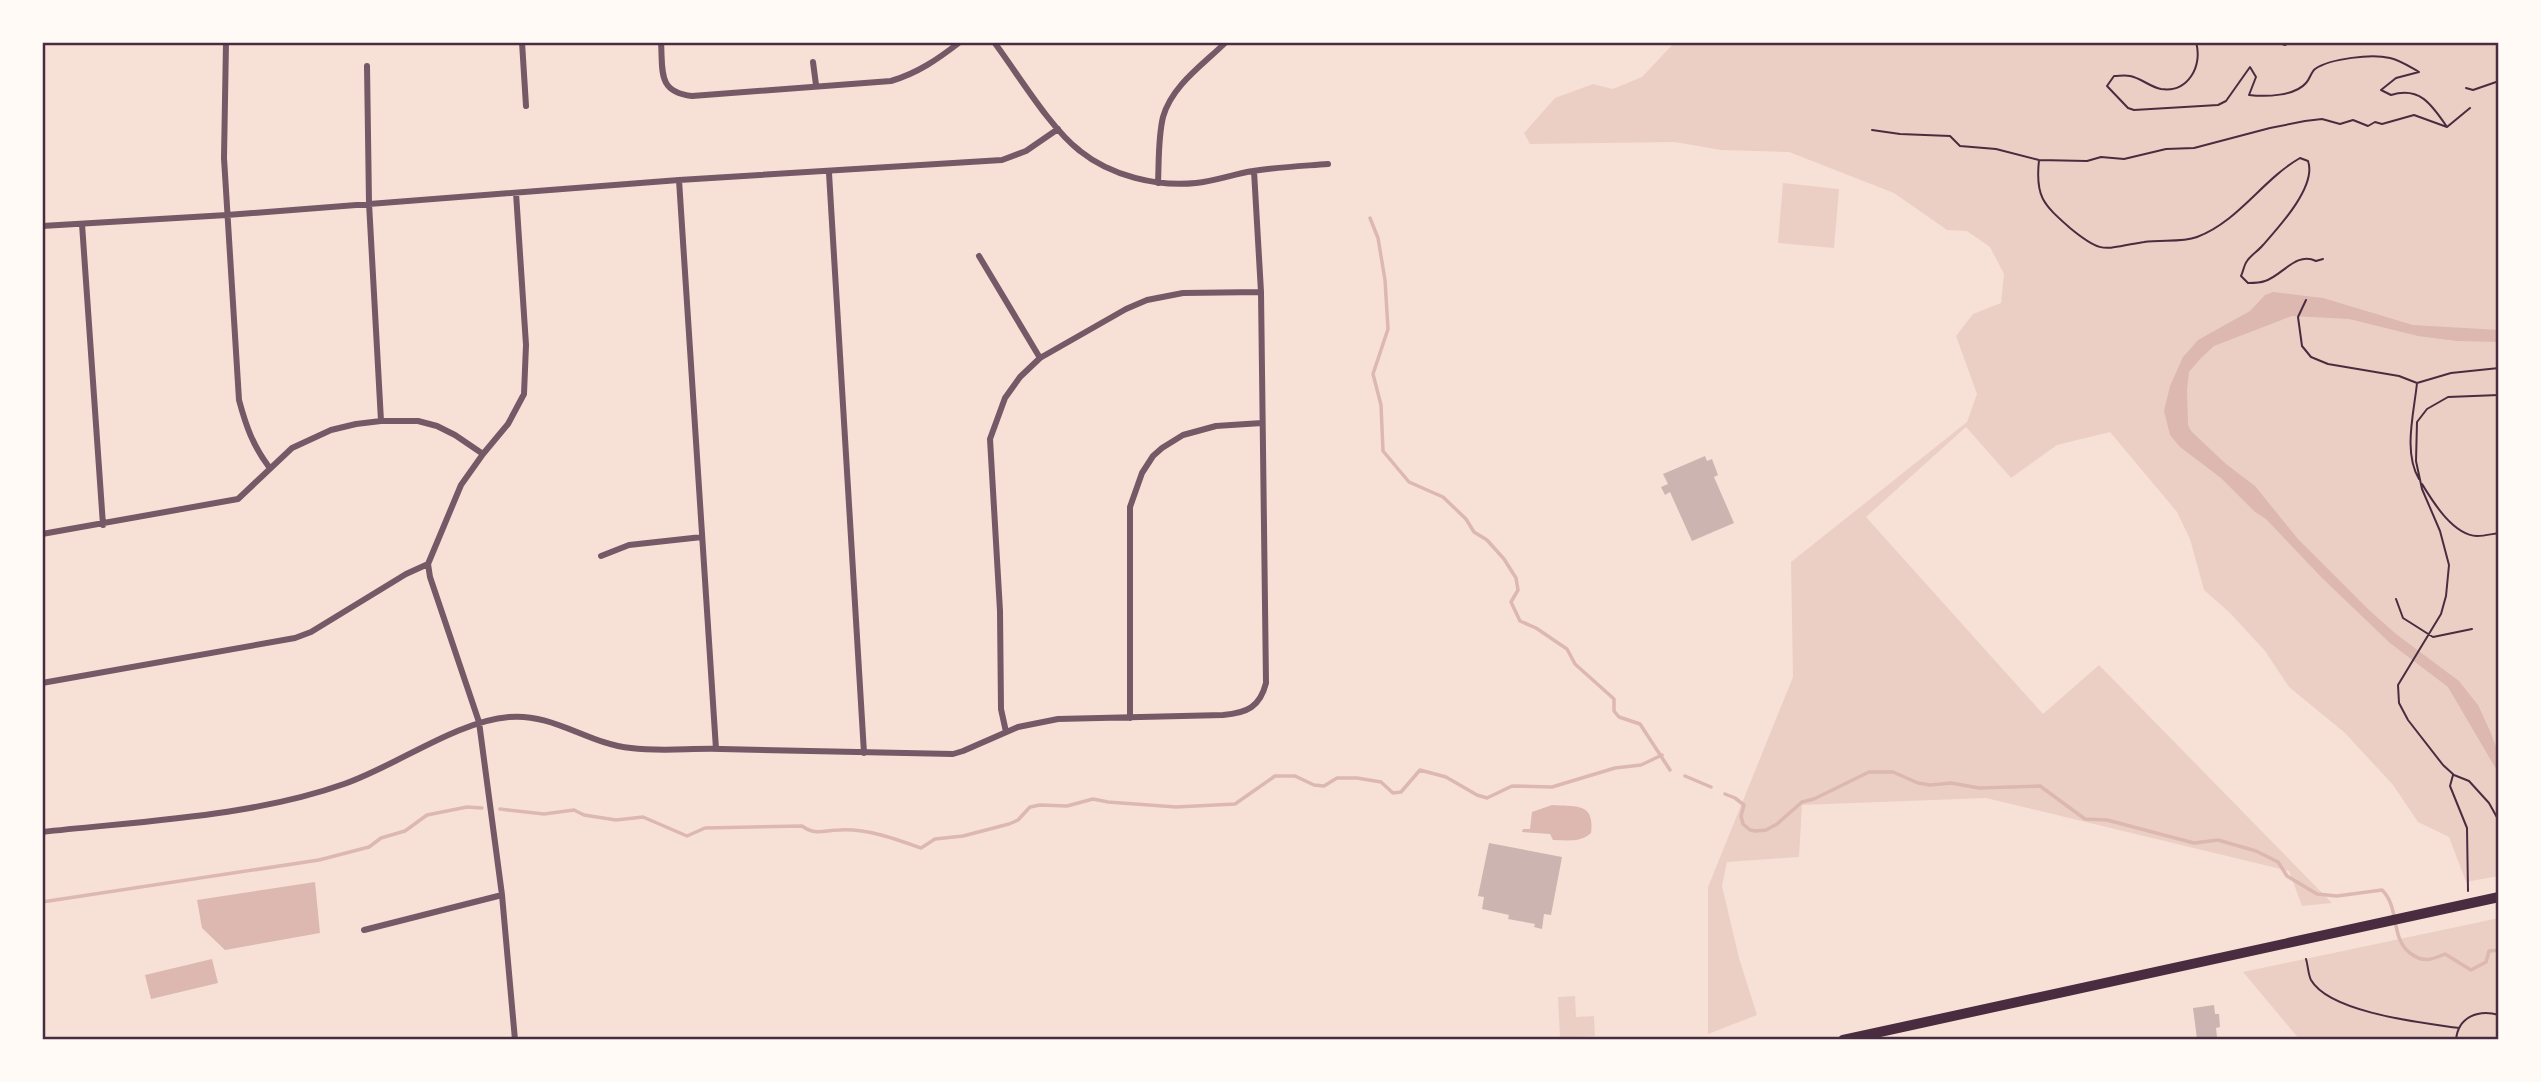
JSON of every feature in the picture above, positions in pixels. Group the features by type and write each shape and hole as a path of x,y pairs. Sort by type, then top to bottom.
{"main road":[{"path":"1843,1040 2499,897"}],"street":[{"path":"226,42 224,158 239,400 246,427 257,451 269,467"},
{"path":"522,42 526,106"},
{"path":"661,42 663,76 667,87 676,94 692,96 891,81 911,75 927,66 960,42"},
{"path":"995,42 1058,129 1079,151 1122,174 1158,183 1195,183 1254,171 1328,164"},
{"path":"1158,183 1160,134 1163,116 1171,99 1226,42"},
{"path":"813,62 816,85"},
{"path":"367,66 369,202 381,421"},
{"path":"42,226 227,215 679,180 829,173 1002,160 1026,151 1058,129"},
{"path":"42,832 284,802 344,784 479,722 508,717 538,718 627,748 953,754 1033,723 1058,719 1237,714 1252,708 1261,699 1266,682 1261,292 1254,171"},
{"path":"829,173 864,753"},
{"path":"679,180 716,749"},
{"path":"515,1040 502,895 479,722 428,564 461,485 482,454 508,424 524,394 526,345 516,193"},
{"path":"82,224 103,525"},
{"path":"979,256 1040,358"},
{"path":"1006,733 1001,709 1000,611 990,439 1005,398 1020,377 1040,358 1147,300 1183,293 1261,292"},
{"path":"42,534 237,499 251,489 269,467 292,448 331,430 381,421 418,421 437,426 482,454"},
{"path":"1130,718 1130,507 1142,473 1162,447 1183,435 1216,426 1262,423"},
{"path":"601,556 629,545 702,537"},
{"path":"42,683 295,638 311,632 406,574 428,564"},
{"path":"364,930 502,895"}],"path":[{"path":"2196,42 2200,58 2197,68 2189,80 2173,89 2160,89 2131,76 2113,76 2107,86 2128,108 2134,110 2218,105 2226,101 2250,67 2256,77 2249,95 2263,96 2295,91 2306,83 2315,70 2333,63 2372,55 2392,58 2419,72 2396,78 2381,90 2391,95 2406,91 2422,97 2447,127"},
{"path":"2276,42 2285,45 2291,42"},
{"path":"2466,88 2473,90 2499,81"},
{"path":"2447,127 2470,108"},
{"path":"1872,130 1950,136 1961,146 1996,149 2039,160 2087,161 2101,157 2124,159 2166,149 2194,148 2270,128 2322,119 2340,124 2353,120 2368,126 2375,122 2382,124 2414,115 2447,127"},
{"path":"2039,160 2036,184 2044,202 2087,242 2106,250 2146,241 2199,236 2239,211 2289,164 2300,158 2308,161 2311,170 2309,182 2293,208 2246,261 2241,276 2248,284 2266,281 2302,259 2323,259"},
{"path":"2306,300 2298,317 2302,346 2311,357 2328,364 2399,376 2417,383 2451,373 2499,368"},
{"path":"2417,383 2410,449 2415,472 2421,483 2435,507 2453,524 2472,535 2499,533"},
{"path":"2499,395 2448,397 2427,409 2417,422 2416,461 2425,499 2440,531 2449,565 2441,614 2398,685 2399,703 2408,720 2444,765 2454,775 2469,781 2489,803 2499,821"},
{"path":"2396,599 2403,618 2433,638 2472,629"},
{"path":"2454,775 2450,779 2450,786 2467,828 2468,891"},
{"path":"2306,959 2311,979 2323,992 2346,1003 2384,1017 2459,1028"},
{"path":"2456,1040 2463,1020 2476,1013 2499,1015"}],"shaded area":[{"path":"1675,42 2499,42 2499,876 2466,882 2449,837 2418,822 2393,785 2345,733 2289,687 2265,651 2230,613 2204,590 2190,539 2177,512 2110,432 2057,445 2011,478 1966,427 1866,517 2043,714 2099,665 2332,903 2302,906 2289,871 1986,798 1802,805 1799,857 1727,862 1722,886 1739,958 1757,1015 1708,1034 1708,887 1793,677 1791,562 1967,422 1977,394 1956,336 1973,314 2001,303 2004,274 1990,247 1967,231 1947,230 1894,193 1789,152 1721,150 1675,142 1530,144 1524,133 1555,98 1593,84 1613,89 1642,77"},
{"path":"1783,183 1839,189 1834,248 1778,243"},
{"path":"2273,292 2323,298 2413,325 2499,330 2499,342 2457,341 2418,336 2349,319 2292,316 2214,346 2189,372 2187,390 2188,425 2191,431 2226,464 2255,486 2298,539 2369,610 2396,634 2459,681 2478,705 2490,731 2499,754 2499,774 2448,687 2390,643 2322,578 2266,519 2255,512 2221,478 2180,447 2170,435 2164,411 2170,386 2183,357 2198,340 2250,311 2265,295"},
{"path":"1552,805 1582,808 1587,811 1591,833 1578,840 1553,840 1550,834 1522,832 1523,829 1530,829 1532,812"},
{"path":"315,882 320,933 225,950 202,928 197,900"},
{"path":"2499,918 2499,1040 2300,1040 2243,972"},
{"path":"212,959 218,983 151,999 145,975"},
{"path":"1575,996 1576,1017 1594,1016 1595,1036 1560,1038 1558,997"}],"building":[{"path":"1705,456 1707,461 1712,459 1718,475 1714,477 1734,523 1692,541 1670,492 1665,495 1661,487 1668,484 1663,474"},
{"path":"1489,843 1562,857 1551,915 1544,914 1542,929 1534,927 1535,924 1508,919 1509,915 1482,909 1484,897 1478,896"},
{"path":"2214,1005 2215,1014 2219,1014 2220,1027 2216,1028 2217,1037 2197,1039 2193,1008"}],"waterway":[{"path":"1370,218 1378,238 1385,280 1388,329 1373,374 1381,405 1383,451 1409,482 1443,497 1466,519 1474,532 1487,540 1516,578 1518,590 1511,602 1520,621 1536,628 1567,649 1575,664 1614,699 1614,711 1619,717 1640,724 1670,770"},
{"path":"500,809 544,814 574,810 584,815 616,820 643,817 687,836 705,828 802,826 816,832 860,831 921,848 935,839 963,836 1009,824 1018,820 1030,807 1040,805 1067,806 1093,799 1176,807 1235,804 1275,776 1295,776 1314,785 1324,786 1337,778 1357,778 1381,782 1393,793 1401,792 1420,770 1446,777 1487,798 1512,786 1552,787 1615,768 1641,765 1662,755"},
{"path":"1725,794 1744,805 1741,816 1743,824 1756,831 1766,830 1777,824 1802,802 1814,799 1869,772 1893,772 1930,785 1951,783 1979,788 2040,786 2085,819 2107,820 2194,843 2218,840 2256,851 2278,862 2287,876 2317,894 2337,896 2382,890 2388,897 2404,947 2419,958 2431,959 2445,954 2471,970 2486,962 2489,951 2499,950"},
{"path":"1685,776 1711,787"},
{"path":"42,902 319,860 369,847 381,838 405,831 427,815 467,807 482,808"}]}
